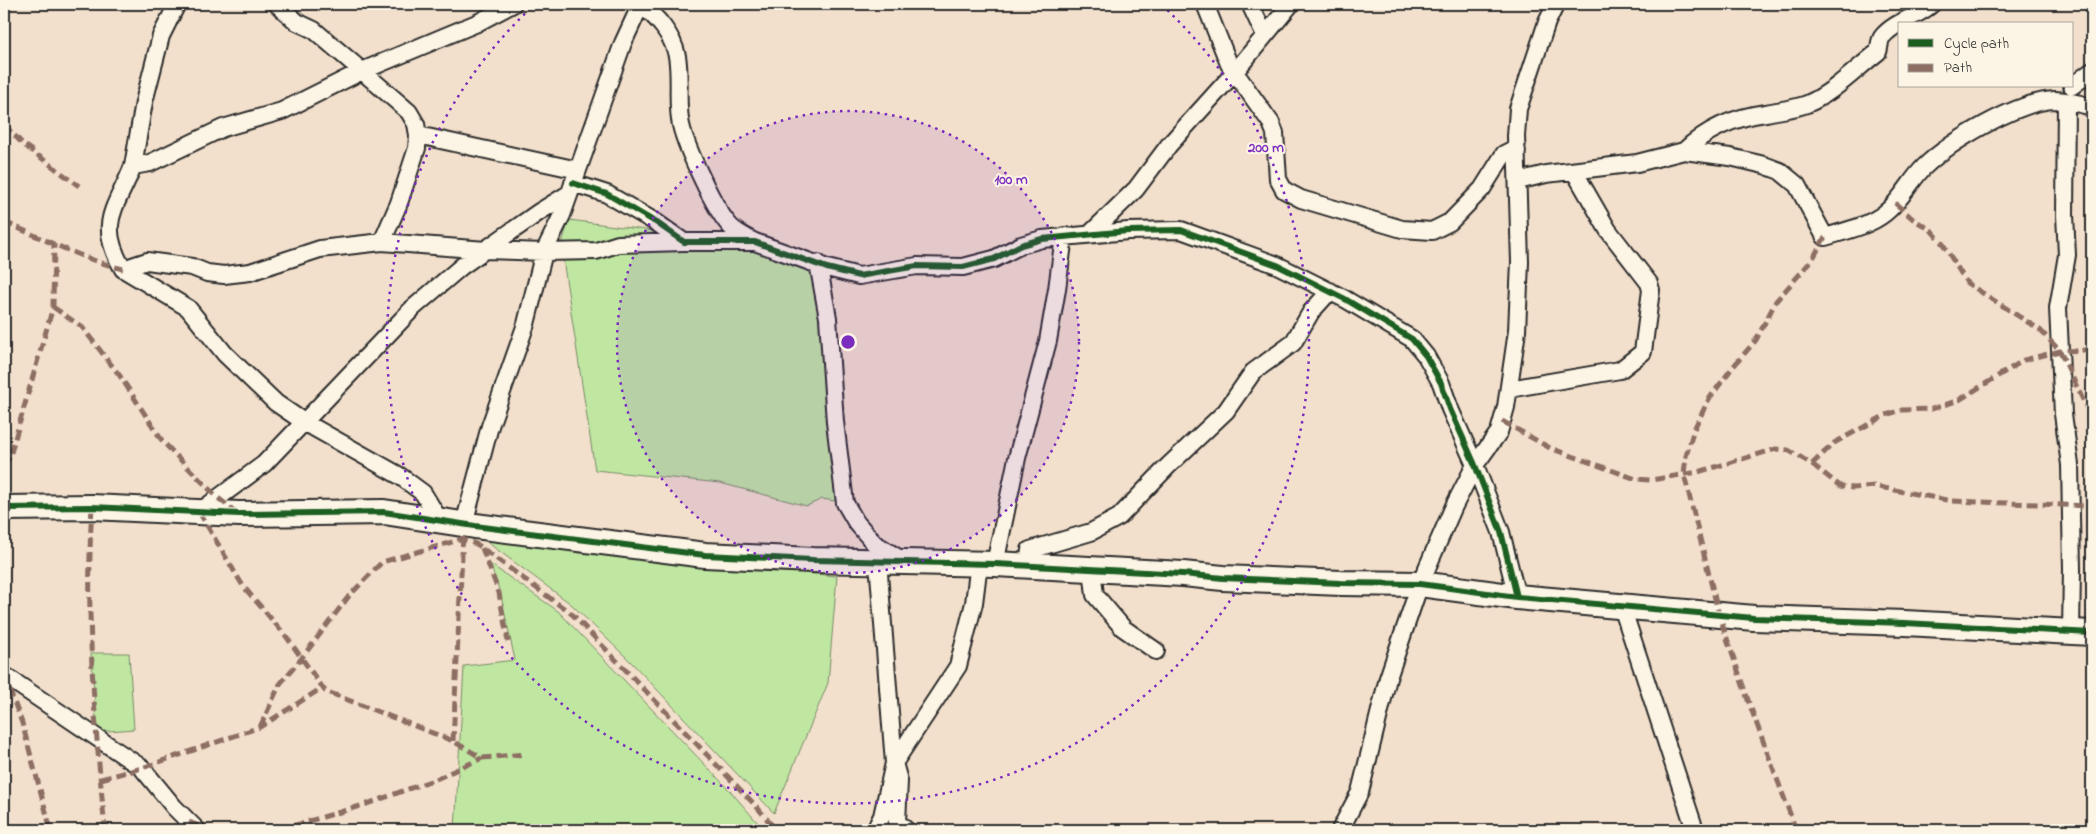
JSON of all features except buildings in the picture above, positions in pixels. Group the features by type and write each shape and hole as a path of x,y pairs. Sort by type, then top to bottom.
{"street":[{"path":"177,4 160,36 144,102 133,166 114,206 109,222 109,235 117,258 123,269 188,308 225,354 276,403 304,422 400,476 423,493 440,521"},
{"path":"277,4 297,22 314,30 362,71 409,112 416,124 418,135 417,148 399,203 382,242"},
{"path":"133,166 150,162 223,128 282,111 345,82 362,71 477,23 513,4"},
{"path":"464,524 490,426 526,324 544,252 562,215 623,43 640,4 653,14 660,23 677,55 677,95 681,125 691,153 712,197 723,217 732,227 755,242 828,268 859,276 918,266 963,267 994,259 1021,244 1042,239 1092,234 1181,230 1277,265 1330,291 1412,339 1426,356 1442,383 1450,409 1501,532 1517,597"},
{"path":"1206,4 1224,53 1234,73 1271,123 1275,133 1278,179 1284,190 1328,208 1402,229 1432,231 1450,222 1482,189 1504,154 1510,151 1517,151"},
{"path":"1250,4 1264,34"},
{"path":"1092,234 1136,188 1169,145 1234,73 1264,34 1291,4"},
{"path":"1902,22 1910,16 1926,10 1932,4"},
{"path":"1340,830 1360,792 1388,678 1420,584 1454,506 1475,466 1499,432 1506,407 1517,330 1520,262 1517,151 1518,109 1547,22 1555,5"},
{"path":"1684,151 1699,136 1714,128 1748,116 1779,111 1814,100 1878,52 1881,40 1898,25"},
{"path":"2074,85 2092,72"},
{"path":"4,508 92,507 239,514 384,512 705,555 987,563 1223,578 1420,584 1517,597 1754,618 2081,632 2072,569 2070,464 2063,414 2058,308 2068,255 2060,101 2070,88"},
{"path":"1518,181 1546,174 1637,163 1684,151 1730,157 1780,171 1797,185 1825,237 1861,226 1885,214 1908,189 1924,167 1978,129 2010,111 2060,101 2092,107"},
{"path":"418,135 607,194 657,223 684,242"},
{"path":"1509,389 1620,370 1643,352 1651,290 1649,282 1608,230 1574,171"},
{"path":"199,512 264,464 413,308 462,266 538,212 573,182"},
{"path":"875,830 882,816 894,763 958,666 1048,341 1064,236"},
{"path":"123,269 147,261 192,267 207,272 232,274 273,266 320,249 382,242 486,250 544,252 596,251 618,244 755,242"},
{"path":"818,263 828,318 835,422 845,503 856,522 874,543 904,562"},
{"path":"1028,567 1030,550 1091,532 1119,517 1168,466 1226,411 1253,372 1293,343 1311,312 1330,291"},
{"path":"878,561 894,763 899,781 897,822 906,830"},
{"path":"1092,569 1095,595 1123,628 1156,651"},
{"path":"1622,607 1695,830"},
{"path":"4,675 142,768 174,807 197,830"}],"green space":[{"path":"569,220 754,244 822,268 839,354 840,422 848,503 822,499 807,506 720,483 595,470 561,246"},
{"path":"476,534 693,563 837,576 828,683 774,813 631,662 571,604"},
{"path":"490,564 558,611 732,793 764,830 455,830 464,666 515,660 500,592"},
{"path":"91,653 129,653 134,729 97,732"}],"marked path":[{"path":"4,125 24,145 79,186"},
{"path":"1895,203 1913,219 1931,230 1943,244 1967,283 2040,330 2060,351 2092,419"},
{"path":"4,222 77,254 123,269"},
{"path":"1796,830 1719,615 1684,474 1686,456 1694,429 1709,399 1756,340 1776,301 1812,260 1825,237"},
{"path":"4,466 10,456 53,307 54,244"},
{"path":"53,307 82,327 120,376 163,442 218,498 237,513"},
{"path":"1502,421 1550,448 1636,479 1651,480 1698,472 1776,449 1788,450 1812,464 1834,443 1886,415 1902,410 1932,409 1959,400 2024,360 2060,351 2092,350"},
{"path":"1812,464 1840,486 1853,488 1874,486 1952,501 2092,506"},
{"path":"92,507 90,628 105,830"},
{"path":"199,512 243,586 286,636 325,691 453,741 482,758 526,754"},
{"path":"453,741 463,534"},
{"path":"260,727 280,684 349,596 382,562 463,539 478,545 573,615 757,807 776,830"},
{"path":"482,548 499,593 508,642"},
{"path":"4,675 22,723 51,830"},
{"path":"101,779 142,768 260,727 322,688"},
{"path":"279,830 367,804 436,779 482,758"},
{"path":"189,822 210,830"}],"cycle path":[{"path":"573,183 607,194 657,223 684,242 755,242 827,268 859,276 917,266 963,267 994,259 1021,245 1042,239 1128,231 1181,230 1277,265 1345,299 1412,339 1426,356 1441,383 1501,532 1517,597"},
{"path":"4,508 92,507 239,514 384,512 475,526 705,555 813,560 995,564 1183,574 1223,578 1420,584 1517,597 1754,618 1905,623 2092,633"}]}
